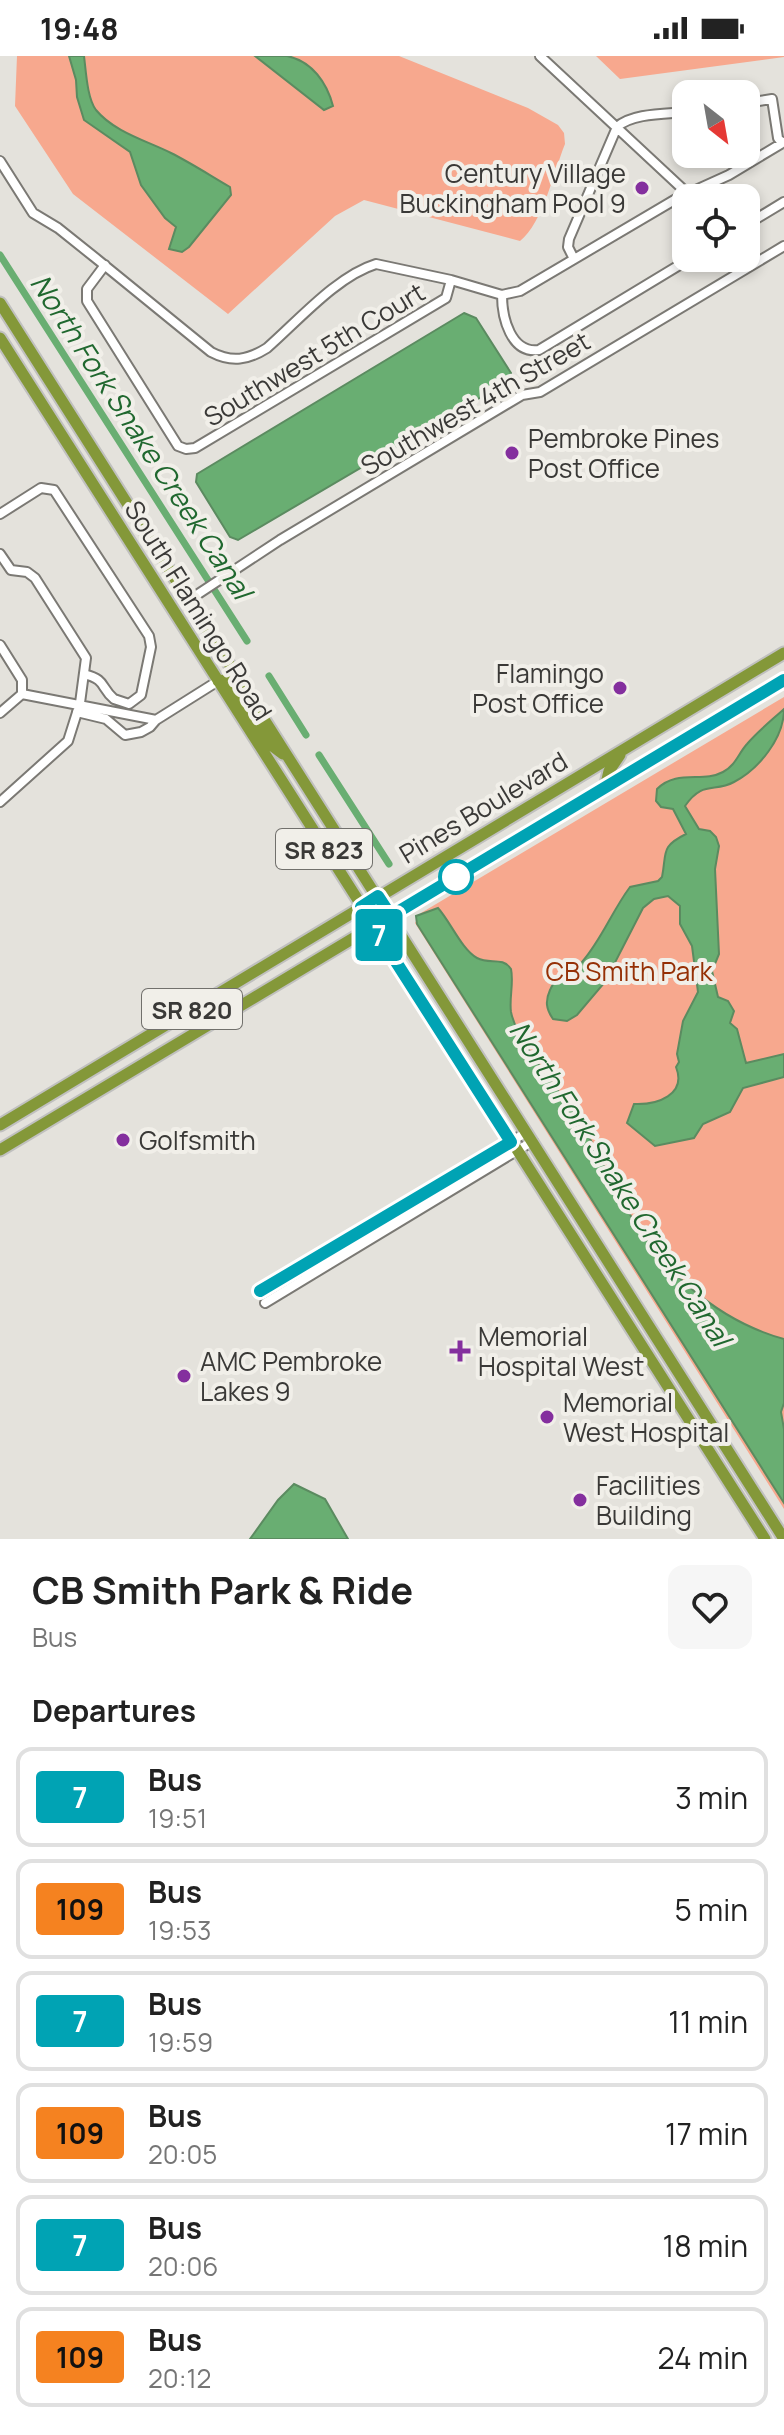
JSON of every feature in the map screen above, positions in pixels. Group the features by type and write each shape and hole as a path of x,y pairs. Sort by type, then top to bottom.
{"highway":[{"name":"South Flamingo Road","path":"0,303 378,896"},
{"name":"South Flamingo Road","path":"0,338 361,907"},
{"name":"Pines Boulevard","path":"0,1125 784,653"},
{"path":"218,681 225,680 234,686 271,745 290,759"},
{"name":"Pines Boulevard","path":"0,1150 784,680"},
{"path":"605,788 609,771 626,748"},
{"name":"SR 823","path":"378,896 784,1539"},
{"name":"SR 823","path":"361,907 765,1539"}],"street":[{"path":"540,56 677,184"},
{"path":"708,184 783,143 778,138 772,99 760,101"},
{"path":"574,259 568,244 617,127 635,119 672,114"},
{"path":"0,161 33,213 58,228 211,352 223,358 240,360 253,357 267,348 344,281 364,268 376,264 390,266 502,295 520,291 672,202"},
{"path":"760,217 784,202"},
{"name":"Southwest 4th Street","path":"189,600 522,395 540,392 784,246"},
{"name":"Southwest 5th Court","path":"105,265 87,289 87,301 178,446 186,449 195,448 446,298 451,280"},
{"path":"502,295 505,323 519,346 528,352 539,350 672,270"},
{"path":"0,514 41,488 49,487 58,494 151,642 141,695 136,701 129,704 114,699 104,682 84,674"},
{"path":"0,554 11,570 27,572 35,578 86,658 78,708 68,741 0,802"},
{"path":"0,645 22,680 22,694 0,713"},
{"path":"78,708 106,719 125,735 141,732 218,681"},
{"path":"22,694 78,708 156,720"},
{"path":"260,1291 530,1137"},
{"path":"321,1266 514,1146"},
{"path":"265,1303 306,1279 352,1244 362,1231"}],"green space":[{"path":"17,56 399,56 528,108 558,125 564,133 565,144 541,210 520,241 364,200 335,216 228,314 73,194 15,106"},
{"path":"596,56 784,56 784,57 620,79"},
{"name":"CB Smith Park","path":"784,697 784,1509 415,923 421,913"}],"shaded area":[{"path":"69,56 84,56 91,99 103,118 230,187 231,195 182,252 169,249 176,227 165,218 141,185 130,152 84,120"},
{"path":"255,56 287,56 304,63 322,81 333,106 324,110"},
{"path":"464,313 476,318 511,373 510,380 238,540 230,537 196,482 197,474"},
{"path":"784,709 780,731 761,761 734,782 697,793 685,806 699,829 710,831 719,846 715,869 719,954 712,971 718,997 728,1001 734,1011 730,1023 737,1029 746,1063 784,1054 784,1077 743,1088 730,1112 703,1124 694,1138 655,1146 627,1123 634,1104 660,1100 674,1091 677,1085 677,1054 683,1021 698,992 692,946 680,924 680,906 668,896 654,899 643,908 605,982 577,1015 567,1021 553,1019 547,1005 548,994 556,981 589,953 630,887 658,881 662,877 668,847 686,834 673,809 661,807 656,801 657,789 673,779 723,772 734,763 751,739"},
{"path":"438,908 472,954 482,960 504,963 511,969 511,1012 522,1038 579,1120 625,1206 654,1250 691,1289 712,1305 735,1319 784,1339 784,1403 781,1412 784,1429 784,1503 417,924 416,916"},
{"path":"294,1484 325,1499 348,1539 250,1539 278,1500"}],"waterway":[{"name":"North Fork Snake Creek Canal","path":"0,255 247,641"},
{"name":"North Fork Snake Creek Canal","path":"269,676 306,735"},
{"name":"North Fork Snake Creek Canal","path":"319,755 389,864"}],"bus line":[{"name":"7","path":"260,1291 511,1142 361,907 378,896 391,916 784,680"}],"place":[{"name":"Century Village Buckingham Pool 9","path":"642,188"},
{"name":"Pembroke Pines Post Office","path":"512,453"},
{"name":"Flamingo Post Office","path":"620,688"},
{"name":"Golfsmith","path":"123,1140"},
{"name":"Memorial Hospital West","path":"460,1351"},
{"name":"AMC Pembroke Lakes 9","path":"184,1376"},
{"name":"Memorial West Hospital","path":"547,1417"},
{"name":"Facilities Building","path":"580,1500"}]}
